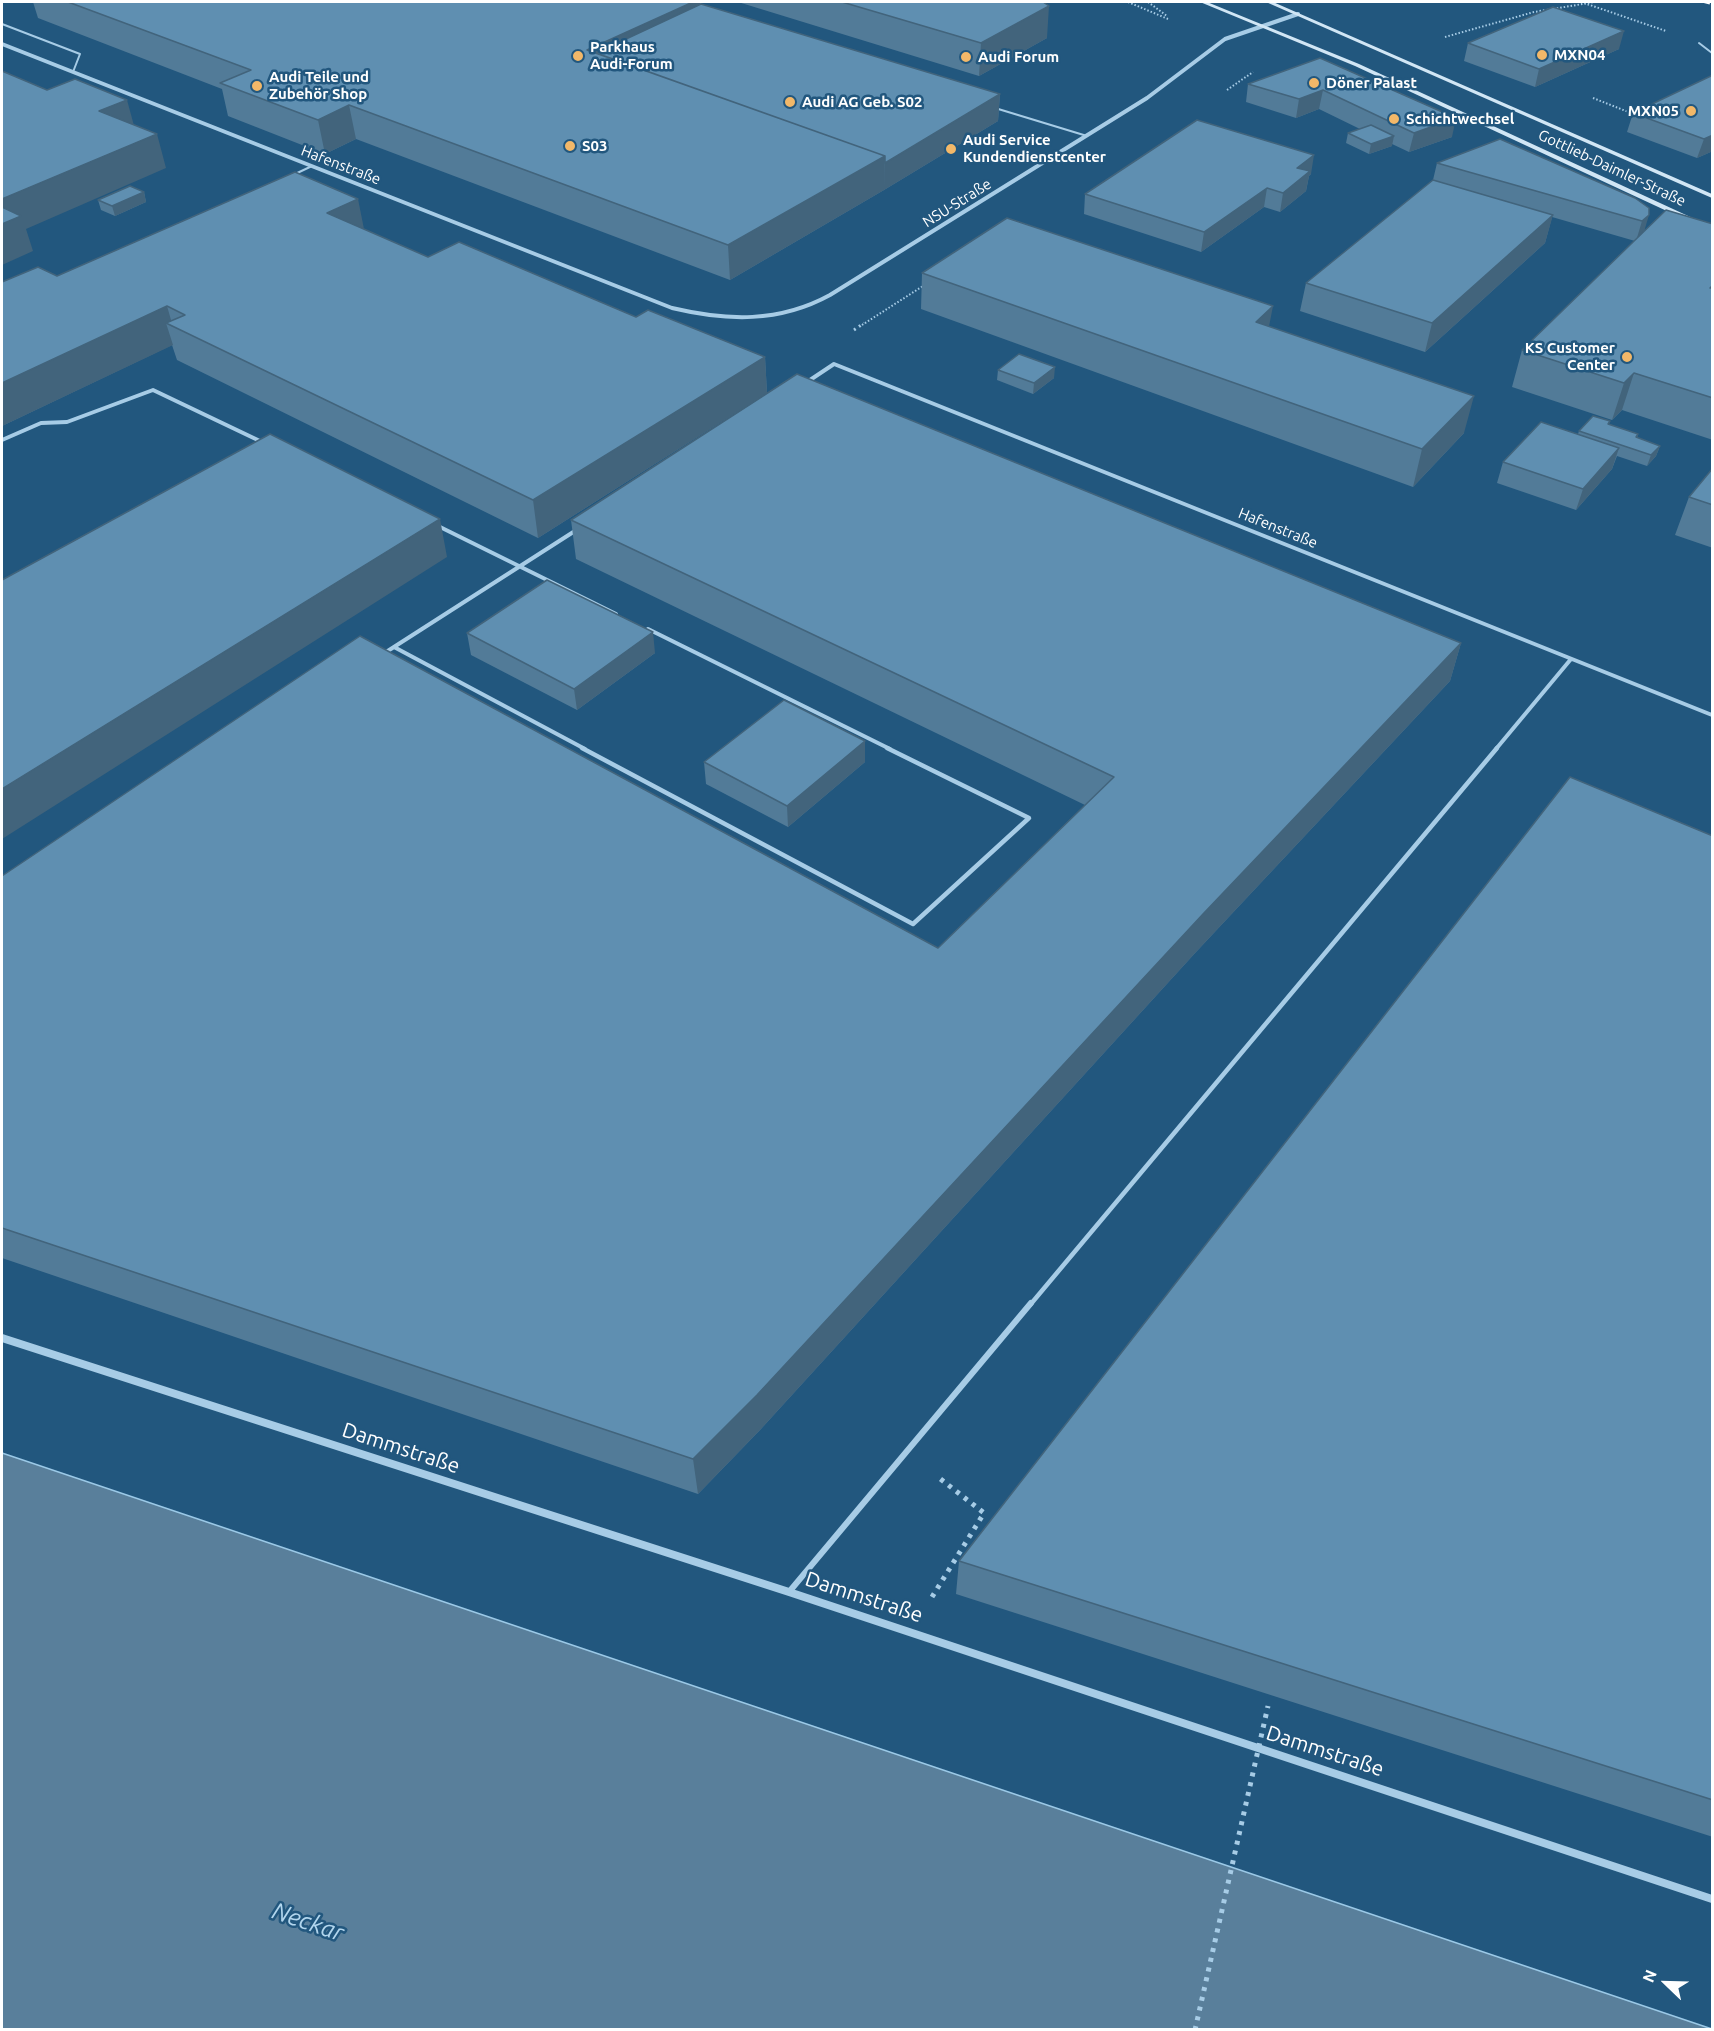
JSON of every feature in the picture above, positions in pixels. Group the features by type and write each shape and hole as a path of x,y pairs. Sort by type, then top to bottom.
{"main road":[{"name":"Gottlieb-Daimler-Straße","path":"1203,2 1387,79 1713,230"},
{"name":"Gottlieb-Daimler-Straße","path":"1269,2 1713,196"}],"street":[{"name":"NSU-Straße","path":"672,308 708,317 744,319 781,315 812,305 858,279 1147,98 1225,39 1298,14"},
{"name":"Hafenstraße","path":"2,45 672,308"},
{"name":"Dammstraße","path":"2,1338 789,1592 1713,1899"}],"lane":[{"path":"2,24 80,54 73,72"},
{"path":"1699,43 1713,53"},
{"path":"987,106 1087,136"},
{"path":"290,176 312,166"},
{"name":"Hafenstraße","path":"805,383 834,364 1713,715"},
{"path":"2,440 41,423 67,422 153,390 272,447"},
{"path":"434,524 626,618"},
{"path":"374,660 579,528"},
{"path":"394,647 913,924 1029,818 647,629"},
{"path":"789,1592 1571,658"}],"path":[{"path":"1128,2 1172,21 1148,2"},
{"path":"1581,2 1699,43"},
{"path":"1435,40 1534,12 1595,2"},
{"path":"1218,95 1256,70"},
{"path":"851,332 931,281"},
{"path":"906,1453 984,1513 931,1599"},
{"path":"1195,2030 1268,1706 1257,1703"}],"water":[{"name":"Neckar","path":"2,1453 1712,2029 2,2029"}],"building":[{"name":"S03","path":"68,2 693,2 587,50 885,156 728,245 349,105 318,120 220,83 251,70"},
{"path":"842,2 1043,2 1049,6 981,43"},
{"path":"701,4 1000,94 885,163 885,156 596,53"},
{"path":"1553,7 1624,31 1539,69 1468,43"},
{"path":"1320,58 1456,118 1414,133 1323,90 1299,99 1248,84"},
{"path":"2,71 47,90 75,79 127,100 99,111 157,134 2,199"},
{"path":"1713,75 1713,135 1704,139 1633,113"},
{"path":"1197,120 1314,155 1297,168 1310,171 1283,193 1267,188 1204,232 1085,194"},
{"path":"1371,125 1394,136 1371,144 1348,133"},
{"path":"1500,139 1635,198 1649,208 1649,215 1642,221 1437,163"},
{"path":"295,172 358,199 327,213 428,257 459,242 636,317 648,310 765,357 533,500 166,323 185,315 167,306 2,383 2,282 38,267 57,276"},
{"path":"1433,180 1553,215 1432,323 1306,283"},
{"path":"130,186 144,192 112,206 98,200"},
{"path":"2,207 21,216 2,224"},
{"name":"KS Customer Center","path":"1666,210 1713,224 1713,285 1710,288 1713,288 1713,398 1634,373 1624,383 1522,350"},
{"path":"1007,218 1273,306 1256,322 1474,396 1422,449 922,273"},
{"path":"1019,354 1055,367 1034,383 998,370"},
{"path":"797,374 1461,643 1203,914 757,1395 693,1459 2,1228 2,876 360,636 938,948 1114,777 571,520"},
{"path":"1593,416 1610,421 1608,424 1638,434 1636,437 1660,446 1651,455 1579,431"},
{"path":"1541,422 1619,448 1583,489 1503,462"},
{"path":"270,434 440,519 2,789 2,580"},
{"path":"1713,468 1713,505 1689,497"},
{"path":"547,580 653,632 574,689 467,633"},
{"path":"784,700 865,741 787,806 704,762"},
{"path":"1570,777 1713,836 1713,1800 959,1561"}],"railway":[{"path":"1704,2 1712,4"}],"place":[{"name":"MXN04","path":"1542,55"},
{"name":"Parkhaus Audi-Forum","path":"578,56"},
{"name":"Audi Forum","path":"966,57"},
{"name":"Döner Palast","path":"1314,83"},
{"name":"Audi Teile und Zubehör Shop","path":"257,86"},
{"name":"Audi AG Geb. S02","path":"790,102"},
{"name":"MXN05","path":"1691,111"},
{"name":"Schichtwechsel","path":"1394,119"},
{"name":"S03","path":"570,146"},
{"name":"Audi Service Kundendienstcenter","path":"951,149"},
{"name":"KS Customer Center","path":"1627,357"}]}
